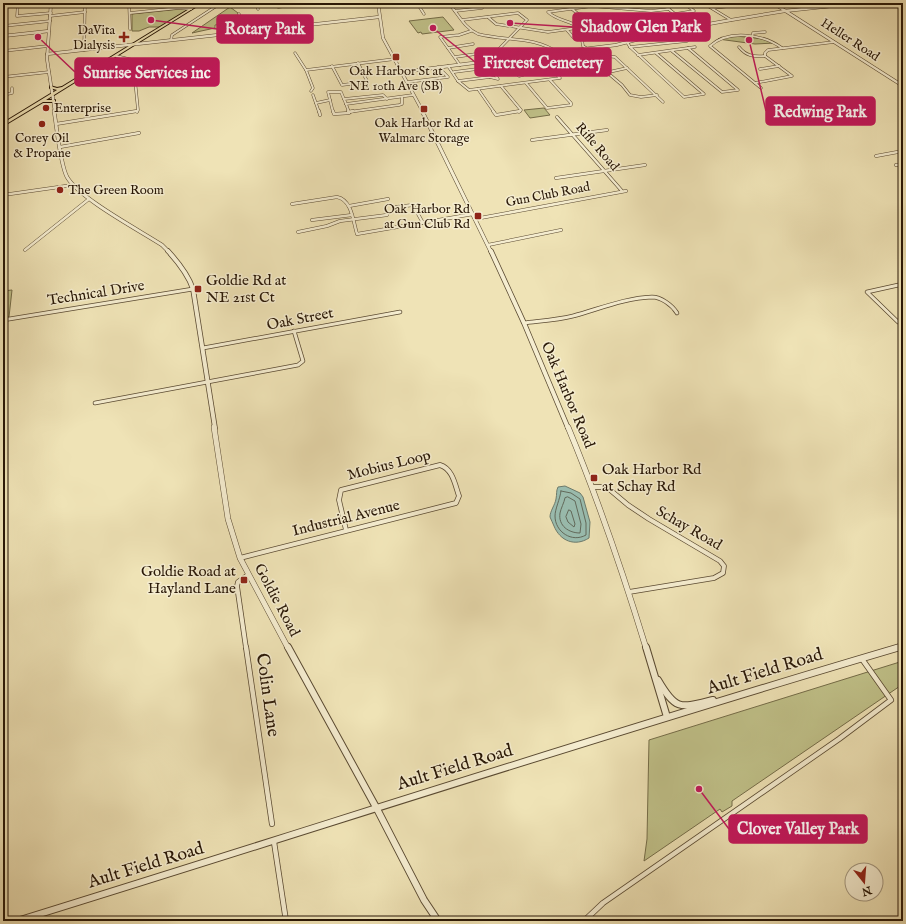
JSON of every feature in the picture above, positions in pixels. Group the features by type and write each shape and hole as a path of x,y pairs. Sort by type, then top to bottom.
{"main road":[{"path":"3,126 201,3"},
{"path":"142,39 142,42 147,43"},
{"path":"122,46 127,49"},
{"path":"51,87 57,89 65,87"},
{"path":"42,102 50,100 54,101"}],"street":[{"path":"18,3 17,16 85,12"},
{"path":"3,195 73,185 64,169 49,72 47,54 51,3"},
{"path":"84,50 85,3"},
{"path":"129,3 130,29"},
{"path":"172,40 172,35 221,3"},
{"path":"256,3 258,9"},
{"path":"277,3 278,7 312,3"},
{"path":"378,4 389,3"},
{"path":"417,3 424,14"},
{"path":"452,3 451,6 471,30 490,36 549,46 558,53"},
{"path":"502,3 505,5 528,3"},
{"path":"588,3 592,6"},
{"path":"608,7 610,3"},
{"path":"661,3 676,14 694,11 684,3"},
{"path":"702,3 731,20"},
{"path":"712,9 739,5 740,3"},
{"name":"Heller Road","path":"773,3 903,86"},
{"path":"835,3 839,5"},
{"path":"402,72 587,49 731,20 785,11 860,3"},
{"name":"Oak Harbor Road","path":"378,4 383,38 408,82 413,95 436,137 488,245 524,323 593,487 629,592 667,717"},
{"path":"580,28 573,22 557,20 548,12 592,6 654,11 669,9"},
{"path":"130,13 178,8 191,9"},
{"path":"455,11 482,8"},
{"path":"571,8 580,15 653,21 671,31"},
{"path":"634,20 635,10"},
{"path":"239,14 245,32"},
{"path":"462,20 520,14 527,18 527,21 499,50"},
{"path":"47,54 380,17"},
{"path":"488,17 496,24 544,32 613,23 617,18"},
{"path":"3,26 50,21"},
{"path":"567,30 573,37 582,40 611,37 660,25"},
{"path":"460,65 440,37 459,35 471,30"},
{"path":"3,36 49,31"},
{"path":"752,37 753,33 765,32"},
{"path":"761,88 710,46 719,38 752,37 769,40 782,48"},
{"path":"582,40 582,44 597,55 609,55 615,57 664,102"},
{"path":"630,47 686,41"},
{"path":"627,42 638,55 684,97 704,94 656,53"},
{"path":"765,56 765,53 768,50 834,42"},
{"path":"448,48 473,44"},
{"path":"3,51 48,46"},
{"path":"638,55 695,47"},
{"path":"739,47 746,55 752,57 765,56 792,76 755,83"},
{"path":"672,51 722,92 738,90 688,48"},
{"path":"454,57 492,53 499,50 521,51"},
{"path":"295,53 298,55 303,68 306,70 313,88 311,91"},
{"path":"448,66 466,90 478,90 560,78 538,55"},
{"path":"56,124 137,112 132,60 116,56"},
{"path":"306,70 395,59"},
{"path":"545,61 517,64 511,62 507,63 519,76 523,76 523,73 552,69"},
{"path":"332,66 342,85 366,82 367,81 358,63"},
{"path":"760,69 779,66"},
{"path":"408,82 448,77 438,67"},
{"path":"454,72 485,68"},
{"path":"627,68 611,71 609,74 622,85 630,96 656,96"},
{"path":"3,77 49,72"},
{"path":"458,81 490,77"},
{"path":"526,83 547,108 571,105 571,103 550,80"},
{"path":"478,90 496,115 519,112 521,110 501,86"},
{"path":"3,95 12,93 12,88"},
{"path":"349,112 341,92 328,92 335,115 380,107 398,107 402,104 402,97"},
{"path":"313,95 320,115"},
{"path":"344,99 384,95 387,99"},
{"path":"346,104 413,95"},
{"path":"316,103 330,100"},
{"name":"Rifle Road","path":"557,117 624,191"},
{"path":"532,140 608,130"},
{"path":"60,147 139,134"},
{"path":"876,156 902,152"},
{"path":"896,165 903,164"},
{"path":"556,178 645,165"},
{"name":"Goldie Road","path":"73,185 89,199 162,245 186,272 192,289 203,348 228,519 240,558 248,576 377,809 424,900 438,921"},
{"name":"Gun Club Road","path":"349,206 357,234 624,191"},
{"path":"292,204 340,198 346,200 349,206 388,199"},
{"path":"25,250 89,199"},
{"path":"396,207 412,205 423,223"},
{"path":"312,220 352,215"},
{"path":"298,232 353,219 387,215"},
{"path":"488,245 561,230"},
{"path":"898,322 867,292 903,284"},
{"name":"Technical Drive","path":"3,320 192,289"},
{"path":"524,323 572,316 607,305 653,297 662,300 674,308 677,313"},
{"name":"Oak Street","path":"203,348 400,312"},
{"path":"95,403 208,383 302,363 294,332"},
{"name":"Mobius Loop","path":"346,530 340,509 339,495 341,490 348,486 443,465 449,470 459,496 458,501"},
{"name":"Schay Road","path":"593,487 604,487 609,489 636,510 720,560 724,566 721,575 714,578 629,592"},
{"name":"Industrial Avenue","path":"240,558 452,504 458,501"},
{"name":"Colin Lane","path":"248,576 238,582 237,586 272,824"},
{"name":"Ault Field Road","path":"16,921 274,842 747,692 903,646"},
{"path":"584,921 603,903 839,739 891,700 862,659"},
{"path":"654,672 671,701 678,706 688,706 747,692"},
{"path":"274,842 286,921"}],"green space":[{"path":"230,7 238,13 240,22 215,25 215,28 192,33"},
{"path":"181,9 188,10 160,27 149,27 139,31 132,31 132,14"},
{"path":"443,17 454,30 422,34 421,32 418,33 409,21"},
{"path":"736,36 764,39 775,43 755,44 718,39"},
{"path":"544,108 550,115 530,118 524,110"},
{"path":"12,290 9,317 3,317 3,291"},
{"path":"903,661 903,684 732,801 732,806 722,812 720,809 644,861 647,839 649,740"}],"water":[{"path":"565,486 580,493 583,497 590,522 589,538 584,541 573,542 564,539 557,531 550,517 558,487"}],"place":[{"name":"Rotary Park","path":"151,20"},
{"name":"Shadow Glen Park","path":"510,23"},
{"name":"Fircrest Cemetery","path":"433,28"},
{"name":"Sunrise Services inc","path":"38,37"},
{"name":"DaVita Dialysis","path":"124,37"},
{"name":"Redwing Park","path":"749,40"},
{"name":"Oak Harbor St at NE 10th Ave (SB)","path":"396,57"},
{"name":"Enterprise","path":"46,108"},
{"name":"Oak Harbor Rd at Walmarc Storage","path":"424,109"},
{"name":"Corey Oil & Propane","path":"42,124"},
{"name":"The Green Room","path":"60,190"},
{"name":"Oak Harbor Rd at Gun Club Rd","path":"478,216"},
{"name":"Goldie Rd at NE 21st Ct","path":"198,289"},
{"name":"Oak Harbor Rd at Schay Rd","path":"594,478"},
{"name":"Goldie Road at Hayland Lane","path":"244,580"},
{"name":"Clover Valley Park","path":"699,789"}]}
